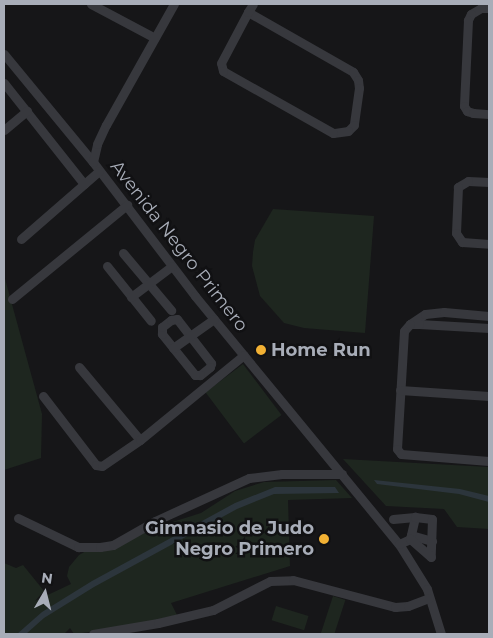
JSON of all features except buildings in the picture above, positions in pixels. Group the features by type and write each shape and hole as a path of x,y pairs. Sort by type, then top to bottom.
{"street":[{"path":"91,4 155,38"},
{"path":"93,162 96,144 174,4"},
{"path":"248,12 353,72 358,80 359,88 354,126 348,131 332,133 223,72 221,63 248,12 253,4"},
{"path":"489,8 481,8 471,14 468,20 464,106 467,111 473,113 489,114"},
{"name":"Avenida Negro Primero","path":"4,54 93,162 214,319 399,544 427,589 441,634"},
{"path":"4,84 84,184"},
{"path":"4,130 27,111"},
{"path":"21,239 99,170"},
{"path":"489,182 468,181 458,188 456,233 462,242 489,244"},
{"path":"12,299 127,206"},
{"path":"123,253 171,310"},
{"path":"107,266 151,321"},
{"path":"131,297 172,266"},
{"path":"489,316 444,312 425,314 410,324 404,331 397,449 401,454 489,461"},
{"path":"177,319 190,336 211,363 210,367 200,375 195,375 161,331 162,327 171,320 177,319"},
{"path":"173,348 214,319"},
{"path":"410,324 489,328"},
{"path":"44,396 96,465 102,466 140,440 244,356"},
{"path":"79,367 140,440"},
{"path":"400,390 489,396"},
{"path":"18,518 78,547 100,547 113,544 155,521 249,478 282,474 342,474"},
{"path":"411,537 415,517"},
{"path":"394,519 415,517 432,519 432,554 429,557 411,537"},
{"path":"399,544 411,537 432,541"},
{"path":"93,634 213,610 270,581 293,580 395,607 408,606 429,598"}],"shaded area":[{"path":"273,209 374,216 365,333 304,328 284,323 260,296 252,266 253,252 255,240"},
{"path":"4,275 42,414 41,458 4,470"},
{"path":"243,364 282,415 244,443 205,392"},
{"path":"343,459 489,467 489,529 457,527 444,509 386,506"},
{"path":"336,480 352,498 288,500 290,566 171,603 177,615 122,628 74,634 70,628 64,634 4,634 4,563 16,568 23,565 44,591 35,601 71,584 67,576 69,567 79,555 93,547 201,513 235,491 264,482"},
{"path":"374,480 460,489 489,496 489,502 459,494 377,484"},
{"path":"275,487 335,487 339,493 274,494 237,509 94,587 44,618 26,634 17,634 42,612 92,581 235,503"},
{"path":"333,596 345,600 334,634 321,634"},
{"path":"276,606 309,616 304,630 272,620"}],"place":[{"name":"Home Run","path":"261,350"},
{"name":"Gimnasio de Judo Negro Primero","path":"324,539"}]}
